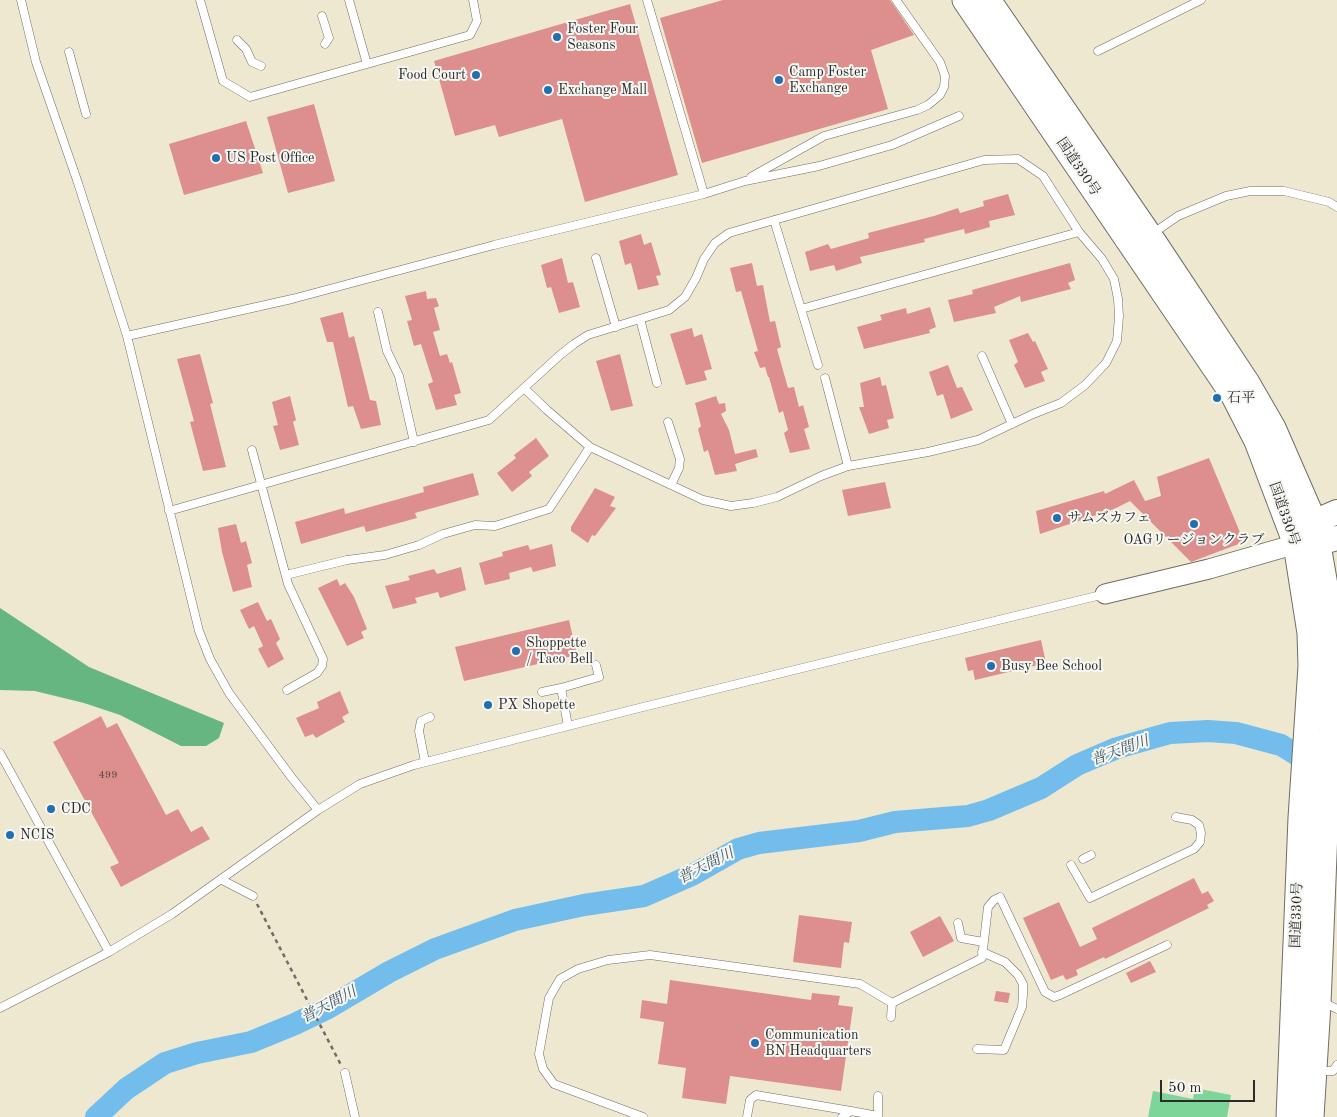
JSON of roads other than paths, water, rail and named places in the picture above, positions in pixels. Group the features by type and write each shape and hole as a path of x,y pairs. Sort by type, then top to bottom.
{"highway":[{"name":"国道330号","path":"964,0 1140,241"},
{"name":"国道330号","path":"988,0 1140,241 1234,396 1257,441 1316,537 1331,628 1333,652 1332,728 1325,830 1328,1006 1326,1068 1311,1117"},
{"name":"国道330号","path":"1289,1117 1301,818 1312,666 1310,633 1316,537"}],"main road":[{"path":"1316,537 1337,512"}],"street":[{"path":"1105,594 1209,569 1316,537"}],"lane":[{"path":"21,0 36,62 86,207 127,336 199,631 210,659 229,693 318,810"},
{"path":"200,0 223,81 250,97 470,35 477,20 473,0"},
{"path":"349,0 367,64"},
{"path":"647,0 704,194"},
{"path":"745,181 824,136 917,110 940,96 944,87 945,76 940,62 896,0"},
{"path":"1098,51 1201,0"},
{"path":"322,16 329,38 325,44"},
{"path":"237,40 246,49 252,62 261,66"},
{"path":"69,52 86,114"},
{"path":"127,336 292,299 494,245 704,194 745,181 819,166 892,145 959,116"},
{"path":"169,512 489,420 524,388 574,344 588,335 669,310 685,297 696,278 704,258 715,243 729,233 984,160 1018,159 1043,176 1079,232 1102,259 1114,279 1118,299 1117,342 1106,363 1085,385 1061,403 978,440 928,452 848,466 777,497 753,504 731,506 703,500 590,447 524,388"},
{"path":"1140,241 1178,216 1226,196 1250,191 1284,191 1329,202 1337,207"},
{"path":"774,220 818,365"},
{"path":"801,309 1079,232"},
{"path":"596,258 616,326"},
{"path":"378,312 387,351 399,376 414,442"},
{"path":"640,319 657,384"},
{"path":"982,356 1012,424"},
{"path":"825,378 848,466"},
{"path":"668,422 680,459 679,468 671,485"},
{"path":"286,575 347,560 385,555 419,545 443,534 467,527 475,525 495,526 549,509 590,447"},
{"path":"252,450 288,584 323,659 322,666 317,673 287,690"},
{"path":"0,1008 109,952 172,914 318,810 360,784 425,762 1105,594"},
{"path":"542,692 599,677 596,665"},
{"path":"562,688 568,726"},
{"path":"425,762 419,731 421,721 430,717"},
{"path":"0,753 109,952"},
{"path":"1071,865 1090,898 1194,849 1200,842 1201,833 1199,825 1192,820 1176,817"},
{"path":"1083,859 1091,855"},
{"path":"222,880 253,896"},
{"path":"892,1003 982,958 988,907 994,900 1000,897 1045,992 1054,997 1167,945"},
{"path":"958,923 962,938 983,942"},
{"path":"978,1049 1004,1050 1022,1007 1024,995 1023,984 1018,975 1005,962 982,952"},
{"path":"643,1117 554,1084 543,1069 539,1054 550,998 560,979 578,969 608,960 650,955 860,984 892,1003"},
{"path":"891,1016 892,1003"},
{"path":"345,1072 355,1117"},
{"path":"747,1117 750,1100 756,1094 887,1117"},
{"path":"878,1096 878,1116"},
{"path":"842,1117 852,1111"}],"waterway":[{"name":"普天間川","path":"96,1117 126,1089 165,1063 197,1053 251,1042 295,1024 435,949 515,920 584,905 644,896 692,875 738,849 759,843 859,831 895,822 968,816 989,810 1041,788 1077,765 1117,748 1170,733 1208,731 1236,733 1281,745 1318,768"}],"place":[{"name":"Foster Four Seasons","path":"557,37"},
{"name":"Food Court","path":"476,75"},
{"name":"Camp Foster Exchange","path":"779,80"},
{"name":"Exchange Mall","path":"548,90"},
{"name":"US Post Office","path":"216,158"},
{"name":"石平","path":"1217,398"},
{"name":"サムズカフェ","path":"1057,518"},
{"name":"OAGリージョンクラブ","path":"1194,524"},
{"name":"Shoppette / Taco Bell","path":"516,651"},
{"name":"Busy Bee School","path":"991,666"},
{"name":"PX Shopette","path":"488,705"},
{"name":"CDC","path":"51,809"},
{"name":"NCIS","path":"10,835"},
{"name":"Communication BN Headquarters","path":"755,1043"}]}
